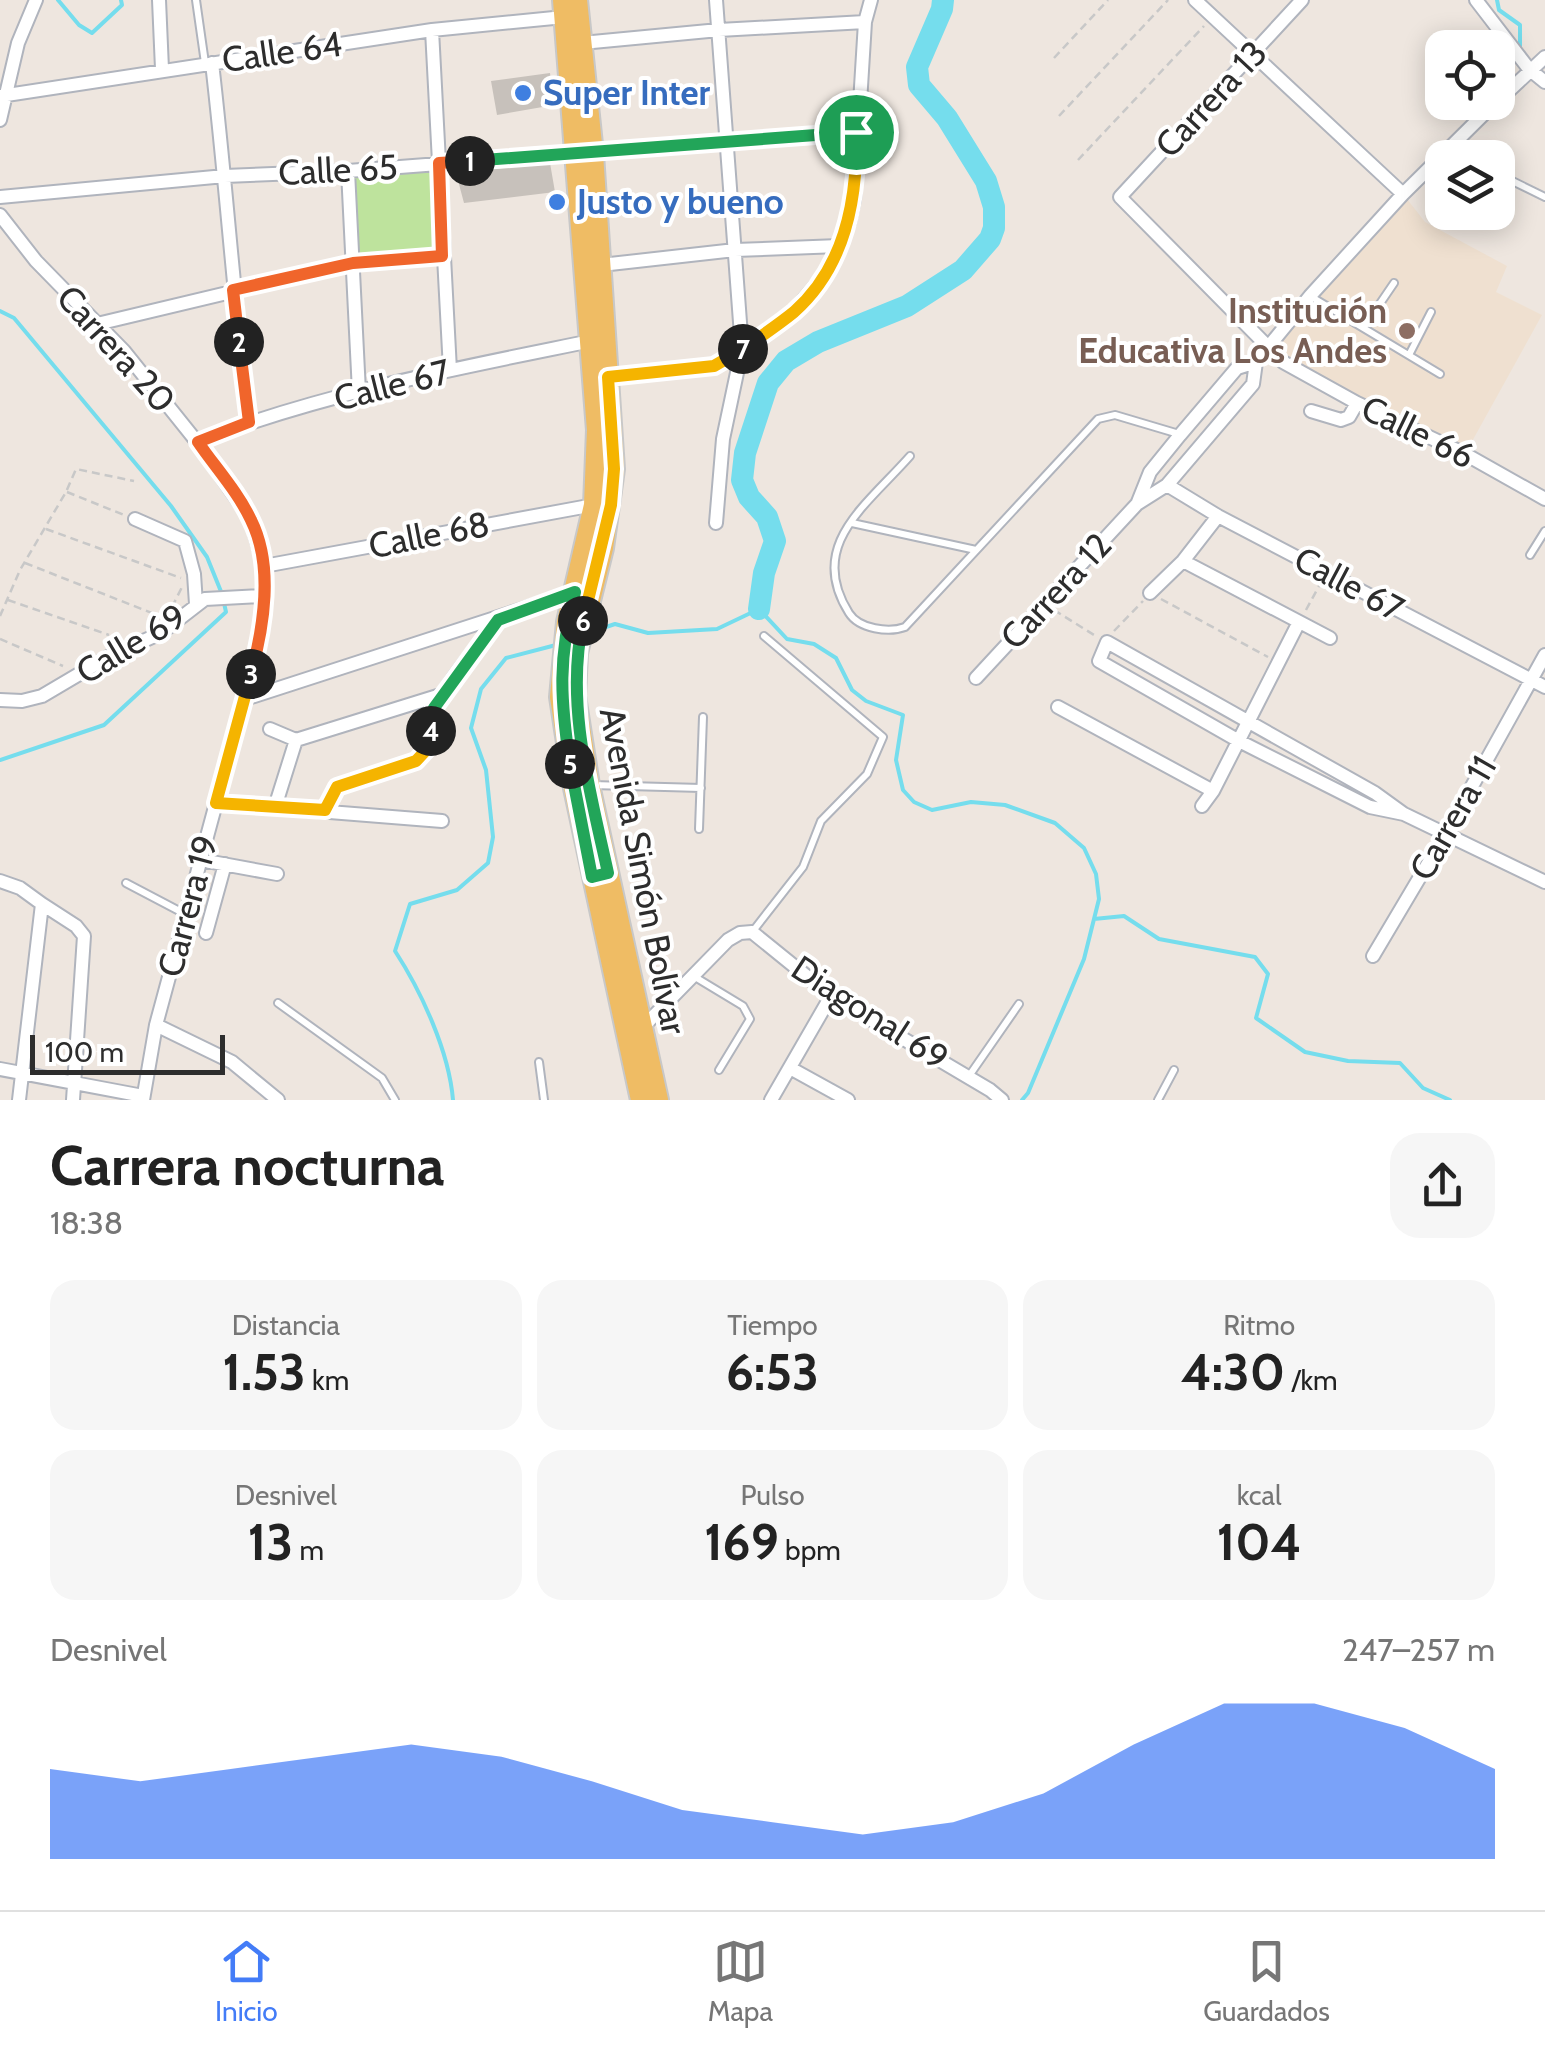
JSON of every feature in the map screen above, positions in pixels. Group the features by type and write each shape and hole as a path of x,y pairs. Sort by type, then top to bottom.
{"main road":[{"name":"Avenida Simón Bolívar","path":"568,6 582,43 597,430 594,505 575,592 575,623"},
{"name":"Avenida Simón Bolívar","path":"568,6 601,265 614,469 611,505 575,623 560,696 600,875 640,1100"},
{"name":"Avenida Simón Bolívar","path":"570,654 600,875 658,1100"}],"street":[{"path":"0,120 18,43 36,0"},
{"path":"160,0 162,69"},
{"path":"716,0 742,350 723,439 716,523"},
{"path":"608,377 714,366 796,310 828,271 854,200 865,22 871,0"},
{"path":"1195,0 1403,194"},
{"name":"Carrera 13","path":"1120,197 1302,0"},
{"path":"1476,0 1529,69 1545,82"},
{"name":"Calle 64","path":"3,96 568,6"},
{"path":"582,43 865,22"},
{"path":"432,30 450,370"},
{"name":"Carrera 12","path":"1515,83 1545,56"},
{"path":"208,63 225,176 233,290 249,422"},
{"name":"Carrera 12","path":"976,678 1137,504 1167,484 1253,384 1256,362 1310,296 1403,194 1479,120"},
{"name":"Calle 65","path":"0,197 225,176 584,155 725,140 856,132"},
{"path":"348,171 359,392"},
{"name":"Calle 66","path":"1120,197 1284,362 1357,404 1465,454 1545,498"},
{"name":"Carrera 20","path":"0,215 36,261 124,351 198,442 251,518 264,566 257,595"},
{"path":"601,265 735,250 838,246"},
{"path":"98,324 353,263 442,256"},
{"name":"Calle 67","path":"198,442 249,422 359,392 591,341"},
{"name":"Carrera 12","path":"1137,504 1150,472 1180,435 1237,368 1256,362"},
{"path":"1312,410 1341,420 1349,417 1357,404"},
{"name":"Calle 67","path":"1167,484 1218,516 1538,683"},
{"name":"Calle 68","path":"264,566 594,505"},
{"path":"1150,593 1183,561 1218,516"},
{"path":"135,519 185,540 194,574 196,604"},
{"path":"1183,561 1330,638"},
{"path":"245,699 575,592"},
{"name":"Calle 69","path":"0,700 42,696 108,657 161,633 196,604 215,597 257,595"},
{"name":"Carrera 19","path":"143,1098 156,1026 261,638 257,595"},
{"path":"325,810 337,787 424,755 434,708 498,620"},
{"path":"1202,806 1214,791 1300,622"},
{"path":"1404,814 1370,808 1240,741 1100,661 1107,642 1375,793 1404,814 1545,882"},
{"name":"Carrera 11","path":"1373,956 1538,683 1545,654"},
{"path":"270,730 296,740 444,694"},
{"path":"1058,707 1214,791"},
{"path":"275,807 296,740"},
{"path":"216,803 442,822"},
{"path":"201,860 277,874"},
{"path":"206,934 225,864"},
{"path":"0,881 20,888 41,907 76,926 84,936 73,1100"},
{"path":"19,1100 41,907"},
{"path":"642,1028 728,940 752,932"},
{"name":"Diagonal 69","path":"752,932 831,996 1002,1100"},
{"path":"771,1100 831,996"},
{"path":"156,1026 232,1062 278,1100"},
{"path":"790,1068 848,1100"},
{"path":"0,1069 143,1098"}],"lane":[{"path":"196,0 208,63"},
{"path":"1515,182 1545,196"},
{"path":"1364,328 1394,283"},
{"path":"1310,296 1440,374"},
{"path":"1409,355 1431,312"},
{"path":"910,456 851,523 834,551 834,584 858,624 894,631 906,627 1098,420 1115,415 1180,435"},
{"path":"851,523 978,551"},
{"path":"1530,555 1545,531"},
{"path":"752,932 803,867 821,820 867,774 882,737 764,636"},
{"path":"700,830 702,717"},
{"path":"589,785 701,788"},
{"path":"126,883 186,915"},
{"path":"695,978 743,1006 750,1019 719,1070"},
{"path":"278,1002 382,1078 395,1100"},
{"path":"968,1077 1020,1004"},
{"path":"539,1062 544,1100"},
{"path":"1158,1100 1174,1070"}],"path":[{"path":"1054,58 1108,0"},
{"path":"1059,116 1168,0"},
{"path":"1078,160 1213,16"},
{"path":"0,616 24,562 46,529 76,469 134,480"},
{"path":"66,492 135,519"},
{"path":"24,562 166,619 185,580 46,529"},
{"path":"1300,622 1327,572"},
{"path":"1044,604 1107,642 1150,593 1278,662"},
{"path":"8,600 109,635"},
{"path":"0,639 65,666"}],"shaded area":[{"name":"Institución Educativa Los Andes","path":"1403,194 1425,222 1425,230 1440,230 1507,266 1496,292 1542,315 1465,454 1357,403 1267,347"}],"green space":[{"path":"439,163 442,256 353,263 348,171"}],"building":[{"name":"Super Inter","path":"550,73 554,105 497,115 491,81"},
{"path":"550,163 555,192 464,203 456,173"}],"waterway":[{"path":"58,0 79,25 92,33 122,5 121,0"},
{"path":"759,609 764,573 775,541 767,517 749,497 742,480 745,453 768,383 786,361 818,342 907,306 963,270 990,239 994,228 994,207 986,181 947,118 919,85 917,67 943,0"},
{"path":"1497,0 1499,10 1520,25 1520,46"},
{"path":"0,311 14,318 171,506 207,557 222,594"},
{"path":"0,760 104,725 226,612 224,603"},
{"path":"588,633 615,624 648,633 717,629 759,609 787,639 814,644 836,658 852,690 866,701 903,715 896,760 903,790 914,802 932,810 971,802 1005,805 1055,823 1084,848 1096,874 1099,899 1084,959 1022,1100"},
{"path":"453,1100 446,1062 432,1022 395,951 410,904 457,890 488,863 493,837 486,770 471,728 481,689 506,658 556,645"},
{"path":"1094,919 1124,916 1159,939 1255,957 1268,974 1256,1018 1305,1052 1348,1061 1400,1063 1423,1088 1450,1100"}],"place":[{"name":"Super Inter","path":"523,93"},
{"name":"Justo y bueno","path":"557,202"},
{"name":"Institución Educativa Los Andes","path":"1407,331"}],"route":[{"path":"856,132 857,170 849,222 828,271 796,310 714,366 608,377 614,469 611,505 582,624 575,696 608,873 592,877 560,696 562,656 575,592 498,620 434,708 428,748 416,761 337,787 325,810 216,803 261,638 264,566 251,518 198,442 249,422 233,290 353,263 442,256 439,163 856,132"}]}
